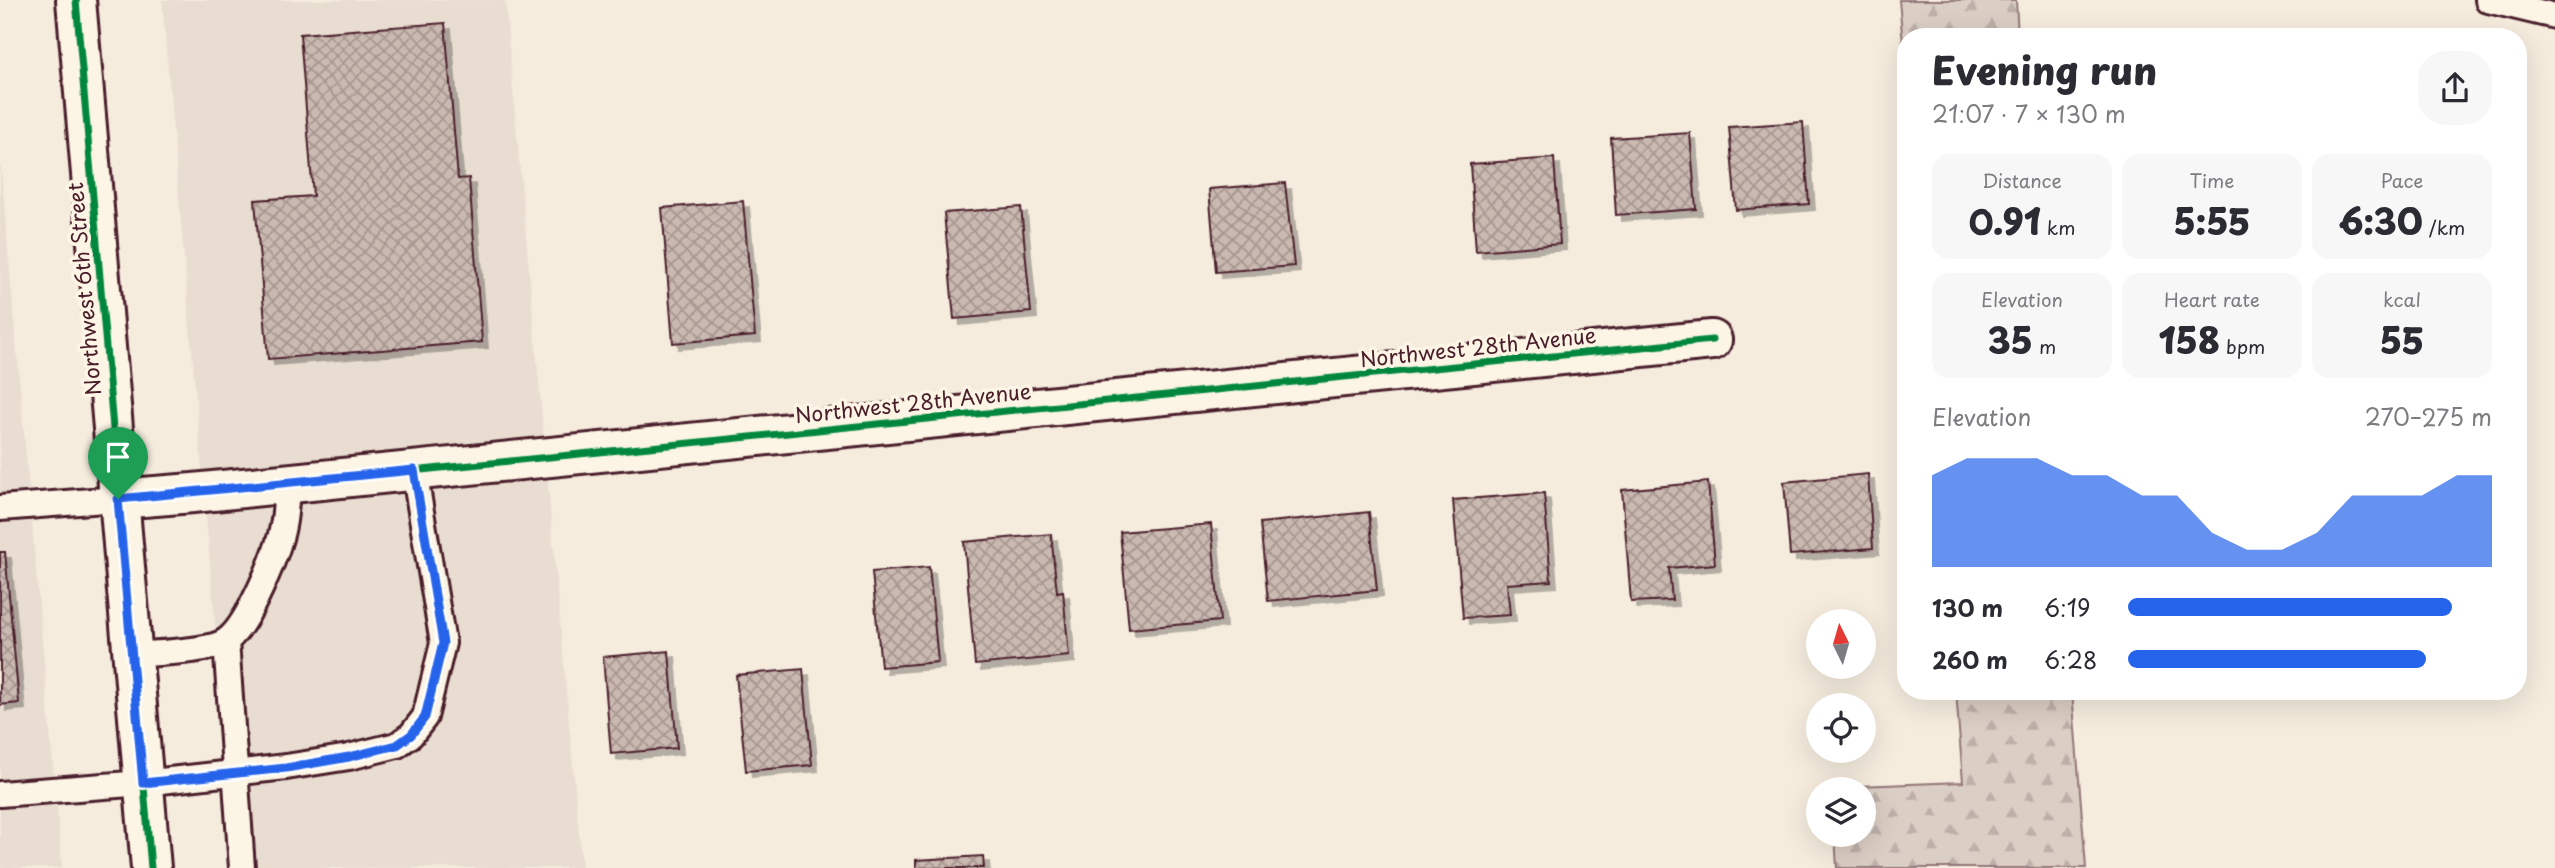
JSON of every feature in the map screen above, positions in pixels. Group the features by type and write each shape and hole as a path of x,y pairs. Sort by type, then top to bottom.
{"street":[{"name":"Northwest 6th Street","path":"76,0 150,868"},
{"name":"Northwest 28th Avenue","path":"118,499 1712,340"}],"lane":[{"path":"2488,0 2555,16"},
{"path":"0,794 143,783 349,757 397,745 411,735 425,717 443,643 414,470"},
{"path":"132,655 198,649 226,641 241,624 275,555 284,524 287,483"},
{"path":"0,508 118,499"},
{"path":"226,641 242,868"}],"shaded area":[{"path":"162,0 505,0 582,868 236,868"},
{"path":"0,158 62,868 0,868"}],"green space":[{"path":"1899,0 2016,0 2018,28 1902,28"},
{"path":"1957,700 2073,700 2086,868 1837,868 1836,847 1876,847 1876,785 1963,782"}],"building":[{"path":"445,23 458,179 469,178 482,342 268,359 255,200 313,196 300,34"},
{"path":"1803,122 1809,204 1736,210 1729,127"},
{"path":"1690,133 1696,209 1616,215 1611,138"},
{"path":"1554,158 1560,244 1476,251 1470,164"},
{"path":"1285,183 1294,266 1216,272 1209,189"},
{"path":"743,201 755,336 673,343 662,208"},
{"path":"1021,207 1031,312 954,319 944,213"},
{"path":"1868,474 1873,548 1790,555 1784,482"},
{"path":"1708,482 1715,564 1669,568 1672,600 1631,602 1622,490"},
{"path":"1544,493 1551,581 1507,584 1510,615 1463,618 1453,500"},
{"path":"1369,512 1377,590 1268,601 1260,523"},
{"path":"1211,524 1220,621 1129,629 1120,532"},
{"path":"1051,534 1057,592 1063,591 1069,656 975,665 964,542"},
{"path":"0,552 5,552 19,703 0,705"},
{"path":"929,567 938,662 881,667 872,572"},
{"path":"669,651 677,748 611,754 603,657"},
{"path":"803,669 812,765 746,771 736,675"},
{"path":"983,856 984,868 916,868 916,860"}],"cycle path":[{"path":"76,0 151,868"},
{"path":"118,499 1712,340"}],"route":[{"path":"414,470 443,643 425,717 411,735 397,745 349,757 286,768 143,783 118,499 414,470"}]}
